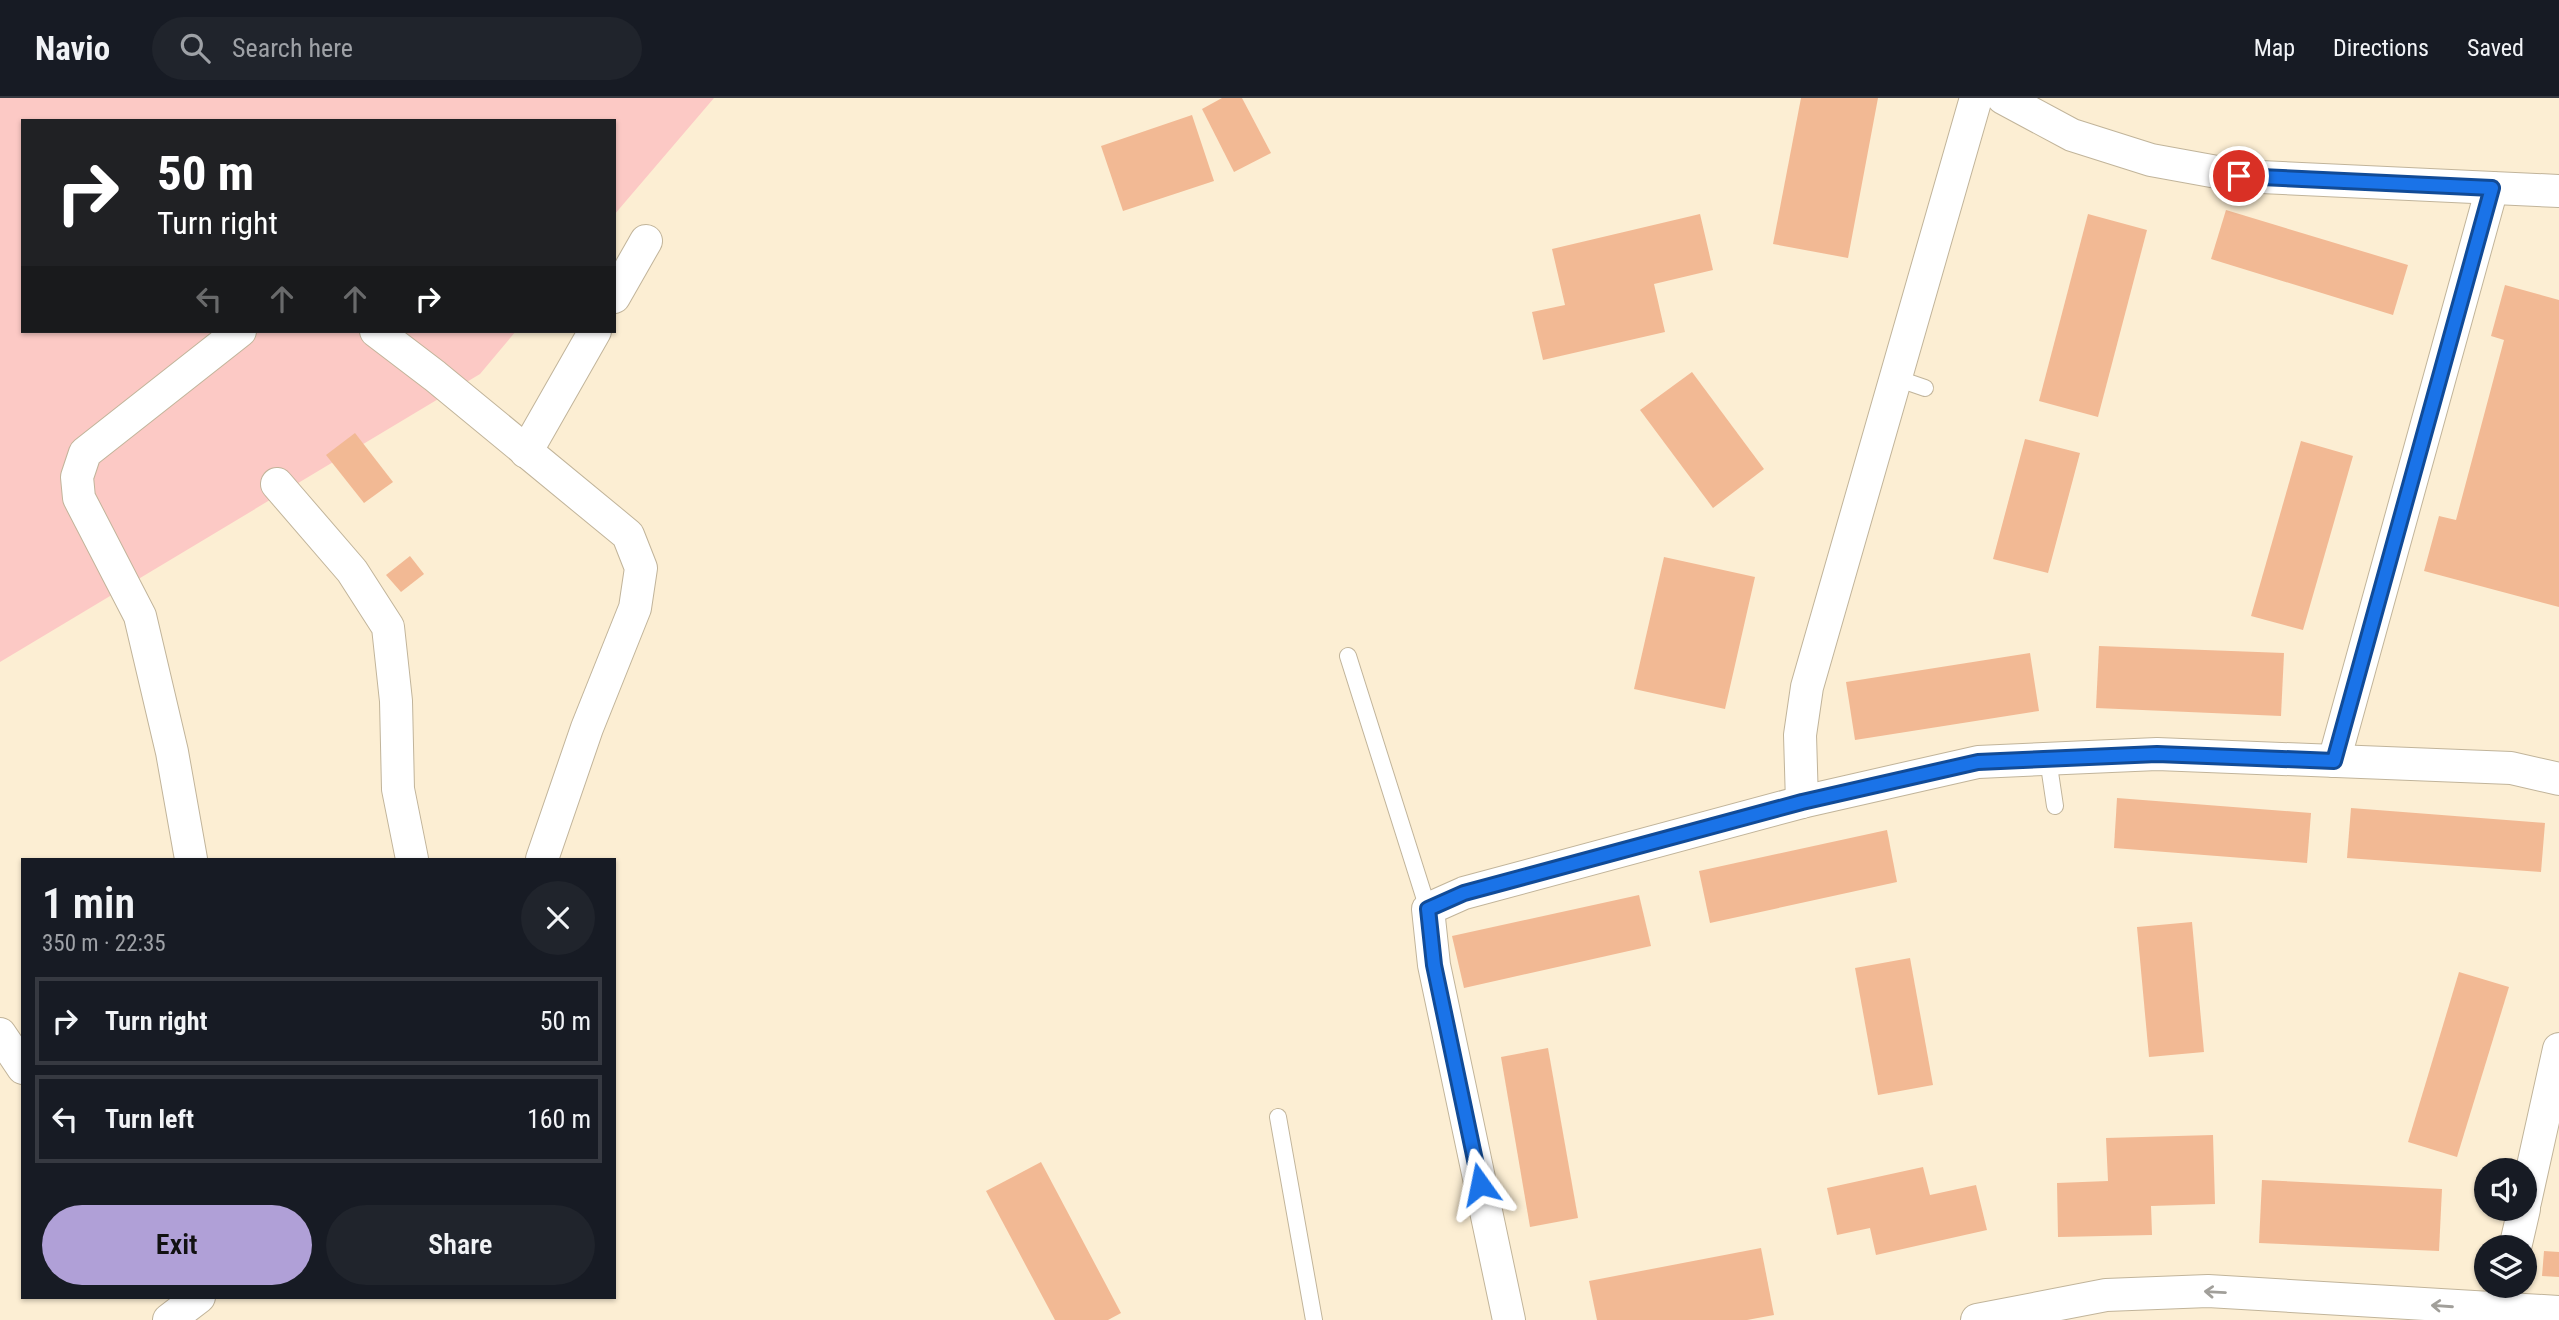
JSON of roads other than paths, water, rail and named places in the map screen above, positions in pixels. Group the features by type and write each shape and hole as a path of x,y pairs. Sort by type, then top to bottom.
{"street":[{"path":"1802,802 1800,736 1807,687 1910,383 1976,98"},
{"path":"2003,98 2072,135 2151,160 2239,176 2559,191"},
{"path":"2334,761 2492,188"},
{"path":"616,294 646,241"},
{"path":"191,858 172,752 140,616 79,498 77,477 85,453 237,333"},
{"path":"378,333 628,535 641,568 635,608 587,728 542,858"},
{"path":"526,452 594,333"},
{"path":"277,484 352,571 388,627 396,701 398,789 412,858"},
{"path":"1509,1320 1434,965 1428,909 1464,893 1802,802 1978,762 2157,754 2511,768 2559,779"},
{"path":"0,1034 21,1065"},
{"path":"2535,1158 2559,1049"},
{"path":"1978,1320 2106,1295 2208,1291 2474,1297"},
{"path":"2504,1298 2559,1312"},
{"path":"171,1312 195,1299"}],"lane":[{"path":"1348,656 1428,909"},
{"path":"2048,759 2054,806"},
{"path":"1279,1116 1314,1320"}]}
